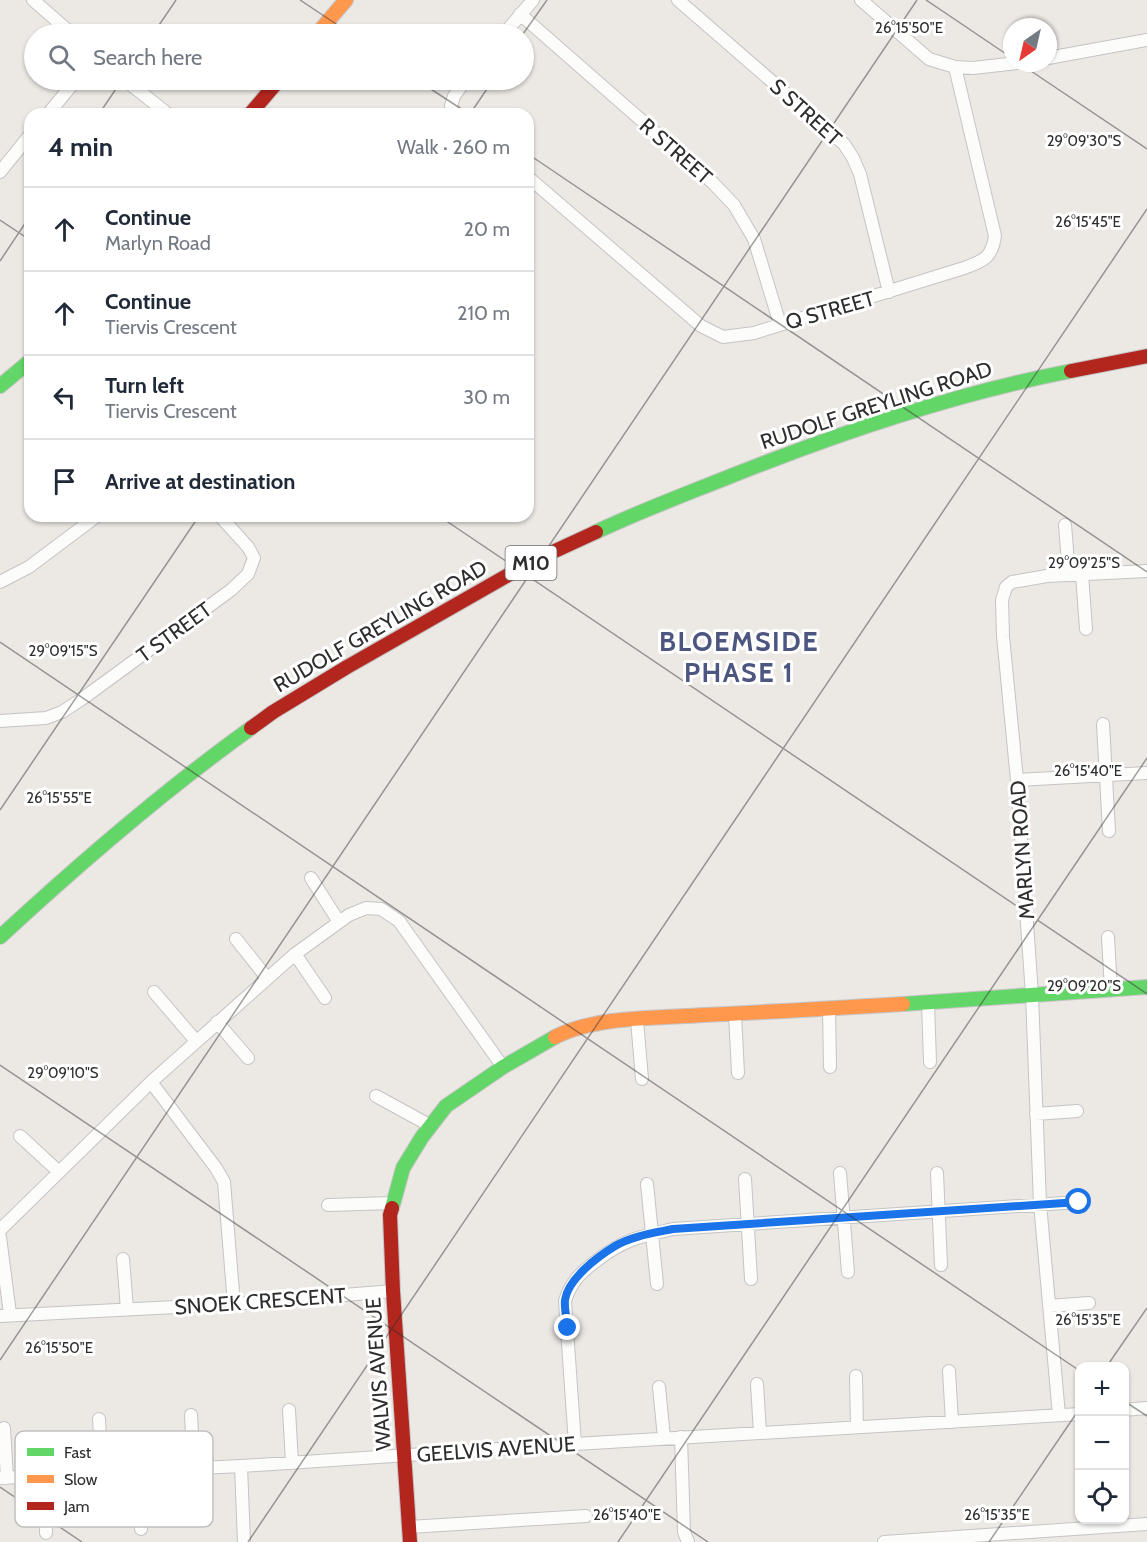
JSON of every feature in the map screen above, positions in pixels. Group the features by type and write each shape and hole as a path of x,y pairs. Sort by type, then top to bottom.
{"street":[{"path":"33,0 61,24"},
{"path":"326,24 346,0"},
{"path":"512,24 533,0"},
{"name":"S STREET","path":"678,0 844,144 860,174 889,292"},
{"path":"869,2 929,59 955,67 973,68 1003,65"},
{"name":"R STREET","path":"520,15 530,24"},
{"name":"R STREET","path":"534,27 713,183 734,205 754,239 780,324"},
{"path":"1057,56 1147,40"},
{"name":"Q STREET","path":"534,182 701,326 723,337 754,333 980,262 993,248 995,236 955,67"},
{"path":"53,108 68,90"},
{"path":"138,90 160,108"},
{"path":"255,108 270,90"},
{"path":"452,108 454,96 458,90"},
{"path":"0,172 24,142"},
{"name":"RUDOLF GREYLING ROAD","path":"0,937 82,861 158,797 273,712 531,562 632,515 819,441 939,403 1008,385 1147,356"},
{"path":"0,386 24,366"},
{"path":"0,582 29,567 89,522"},
{"name":"T STREET","path":"0,721 46,718 62,712 231,590 248,574 254,558 248,547 225,522"},
{"path":"1065,525 1086,629"},
{"path":"1075,575 1147,571"},
{"name":"MARLYN ROAD","path":"1059,1415 1040,1204 1032,995 1002,600 1006,588 1012,582 1047,576 1075,575"},
{"path":"1103,724 1109,831"},
{"path":"1017,780 1147,772"},
{"path":"310,878 339,922"},
{"path":"0,1230 151,1082 267,978 339,922 366,908 381,909 399,921 502,1067"},
{"path":"1108,937 1112,990"},
{"path":"236,939 267,978"},
{"path":"295,954 325,998"},
{"name":"WALVIS AVENUE","path":"410,1542 390,1215 403,1168 446,1106 502,1067 544,1042 568,1030 588,1025 1147,987"},
{"path":"154,992 196,1041"},
{"path":"928,1003 930,1062"},
{"path":"829,1008 830,1067"},
{"path":"735,1014 738,1073"},
{"path":"637,1020 642,1079"},
{"path":"217,1022 248,1059"},
{"path":"151,1082 224,1182 234,1304"},
{"path":"376,1096 431,1126"},
{"path":"1036,1114 1077,1111"},
{"path":"20,1136 59,1172"},
{"path":"840,1173 848,1272"},
{"path":"937,1173 941,1265"},
{"path":"745,1179 751,1279"},
{"path":"647,1184 657,1284"},
{"path":"575,1444 565,1301 570,1287 579,1274 615,1246 673,1229 1079,1202"},
{"path":"328,1205 393,1203"},
{"path":"0,1237 5,1315"},
{"path":"123,1258 127,1309"},
{"name":"SNOEK CRESCENT","path":"5,1315 234,1304 393,1291"},
{"path":"1049,1306 1089,1303"},
{"path":"949,1371 952,1422"},
{"path":"856,1376 857,1427"},
{"path":"757,1383 760,1433"},
{"path":"659,1387 664,1438"},
{"path":"1129,1410 1147,1408"},
{"path":"289,1410 292,1463"},
{"name":"GEELVIS AVENUE","path":"213,1468 1075,1414"},
{"path":"191,1415 192,1431"},
{"path":"99,1419 100,1431"},
{"name":"GEELVIS AVENUE","path":"4,1428 4,1478"},
{"path":"681,1437 684,1532 688,1542"},
{"path":"241,1466 244,1542"},
{"path":"409,1527 586,1516"},
{"path":"884,1542 1147,1524"},
{"path":"46,1527 46,1533"}],"traffic: fast":[{"path":"0,386 24,366"},
{"path":"596,532 814,444 941,403 1071,371"},
{"path":"0,937 122,829 185,777 251,728"},
{"path":"903,1004 1147,987"},
{"path":"392,1208 403,1168 422,1137 446,1106 503,1067 555,1037"}],"traffic: slow":[{"path":"326,24 346,0"},
{"path":"555,1037 589,1025 628,1019 903,1004"}],"traffic: jam":[{"path":"255,108 270,90"},
{"path":"1071,371 1147,356"},
{"path":"251,728 347,667 531,562 596,532"},
{"path":"392,1208 390,1215 393,1291 410,1542"}],"district":[{"name":"BLOEMSIDE PHASE 1","path":"739,656"}],"route":[{"path":"568,1328 565,1301 570,1287 579,1274 615,1246 636,1238 673,1229 1079,1202"}]}
